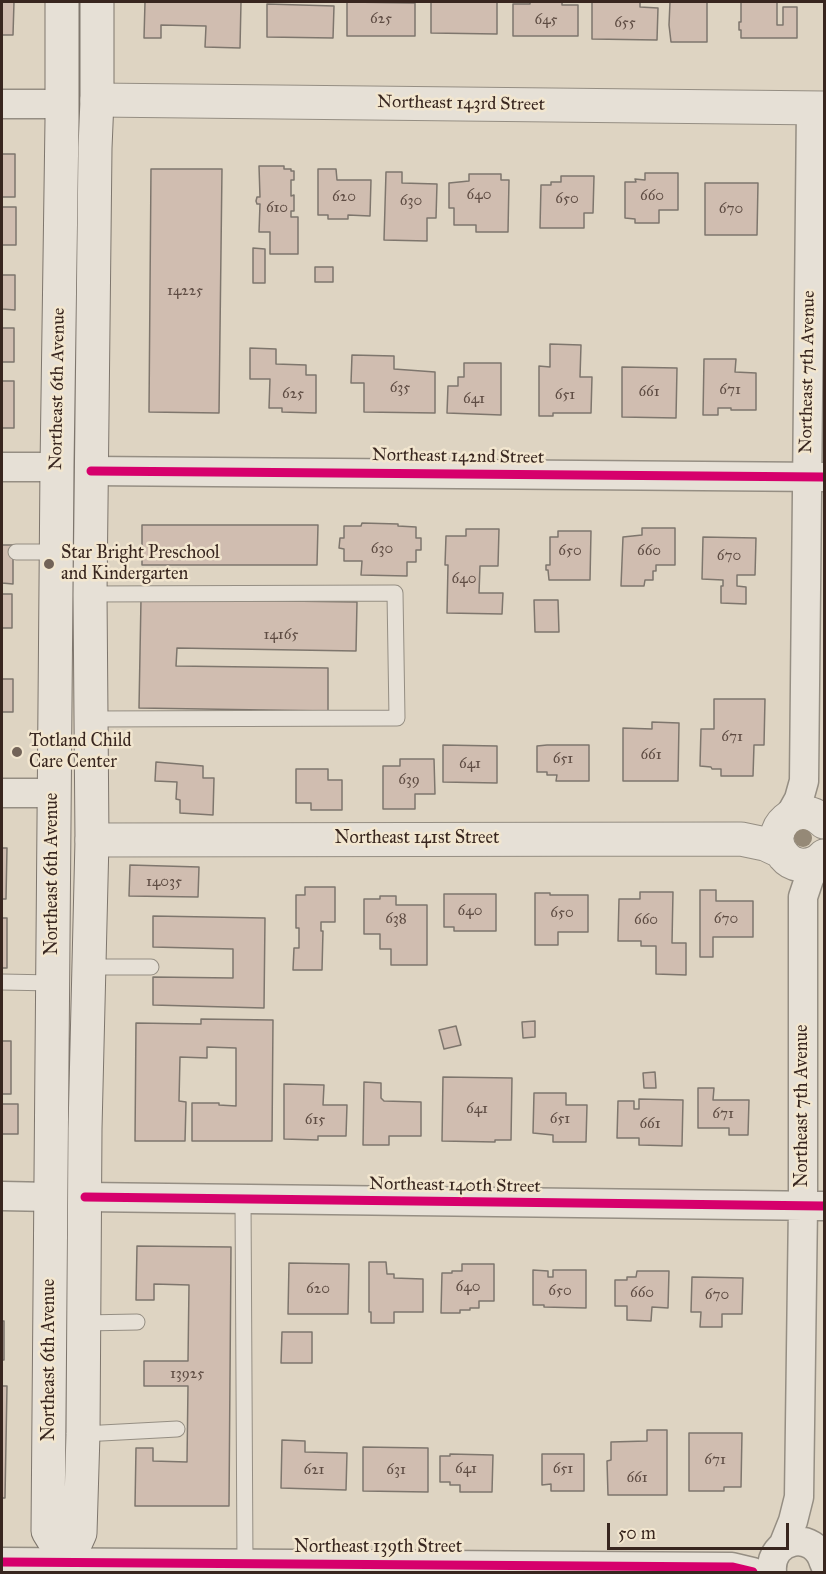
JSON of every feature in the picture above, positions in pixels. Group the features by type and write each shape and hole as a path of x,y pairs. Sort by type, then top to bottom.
{"main road":[{"name":"Northeast 6th Avenue","path":"62,2 48,1531 67,1567"},
{"path":"78,2 79,66 84,81 97,100"},
{"name":"Northeast 6th Avenue","path":"67,1567 80,1533 83,1434 88,967 92,840 90,594 97,2"},
{"name":"Northeast 143rd Street","path":"97,100 818,108"},
{"path":"61,207 72,226 77,264 75,414 78,435 91,471"},
{"path":"54,793 63,801 71,843 70,1118 85,1181"},
{"name":"Northeast 141st Street","path":"92,840 741,839 767,832 803,839"}],"street":[{"path":"2,104 62,104"},
{"name":"Northeast 7th Avenue","path":"777,1557 793,1521 799,1497 814,1206 803,839 809,799 804,781 816,477 818,108"},
{"path":"2,467 57,467"},
{"name":"Northeast 142nd Street","path":"91,471 816,477"},
{"path":"2,793 54,793"},
{"name":"Northeast 140th Street","path":"85,1181 243,1200 814,1206"},
{"path":"2,1196 51,1197"},
{"name":"Northeast 7th Avenue","path":"799,1497 806,1524 822,1560"},
{"name":"Northeast 139th Street","path":"2,1562 67,1567 245,1564 742,1570 777,1557 791,1542 799,1541 807,1543 822,1560"}],"lane":[{"path":"16,552 56,552"},
{"path":"90,594 395,593 397,718 91,719"},
{"path":"88,967 151,967"},
{"path":"2,982 53,983"},
{"path":"243,1200 245,1564"},
{"path":"84,1323 136,1322"},
{"path":"83,1434 177,1429"}],"building":[{"path":"2,2 14,2 13,35 2,35"},
{"path":"145,2 241,2 240,48 205,47 206,26 161,25 161,38 144,38"},
{"path":"347,2 415,3 415,36 347,36"},
{"path":"431,2 497,2 497,34 431,33"},
{"path":"530,2 562,2 562,5 578,5 578,36 513,36 513,4 530,4"},
{"path":"592,2 640,2 640,7 658,8 657,40 592,39"},
{"path":"670,2 707,2 707,42 671,42"},
{"path":"741,2 777,2 777,25 783,25 783,7 797,7 797,38 741,38 739,22 741,22"},
{"path":"267,4 334,6 333,38 267,37"},
{"path":"2,154 15,154 15,197 2,197"},
{"path":"259,166 284,166 284,169 294,171 294,180 291,180 291,196 294,195 294,211 291,211 291,217 298,217 298,254 270,254 270,232 259,232 260,204 256,201 257,197 260,197"},
{"path":"151,169 222,169 219,413 149,412"},
{"path":"318,169 336,169 337,180 371,180 370,216 348,215 348,219 328,219 328,215 318,215"},
{"path":"386,172 402,172 402,183 437,184 436,218 427,218 427,241 384,240"},
{"path":"645,173 678,173 678,210 659,210 659,223 635,223 635,219 625,218 625,182 636,182 635,179 645,180"},
{"path":"469,174 501,174 501,180 509,180 508,232 476,232 476,225 454,225 454,208 449,208 449,183 469,181"},
{"path":"561,176 594,176 593,213 584,213 584,228 540,228 541,185 561,182"},
{"path":"705,183 758,183 757,235 705,235"},
{"path":"2,207 16,207 16,245 2,245"},
{"path":"253,248 265,249 265,283 253,283"},
{"path":"315,267 333,267 333,282 315,282"},
{"path":"2,275 15,275 15,310 2,309"},
{"path":"2,328 14,328 14,362 2,362"},
{"path":"550,344 581,345 580,377 592,377 591,413 553,413 553,416 539,416 539,366 550,367"},
{"path":"250,348 276,349 276,364 306,365 306,375 316,375 316,413 282,412 282,408 269,408 270,379 250,379"},
{"path":"352,355 394,356 394,369 435,372 435,413 364,412 364,383 351,383"},
{"path":"704,359 736,359 735,372 756,373 756,410 718,408 718,415 703,415"},
{"path":"464,363 501,363 501,415 447,413 448,386 458,386 458,377 464,377"},
{"path":"622,367 677,368 676,418 622,417"},
{"path":"2,381 14,381 14,428 2,428"},
{"path":"362,523 416,527 416,538 421,538 421,550 416,550 416,562 407,562 407,576 361,575 362,561 344,561 344,549 339,548 340,538 344,538 344,526 361,526"},
{"path":"142,525 318,525 317,565 142,565"},
{"path":"642,528 675,528 675,565 656,565 653,580 645,580 644,586 621,586 623,537 642,535"},
{"path":"466,529 499,529 498,566 480,566 479,593 503,593 502,614 447,613 446,536 466,536"},
{"path":"558,531 591,531 590,580 549,580 546,565 550,565 550,537 558,537"},
{"path":"703,537 756,538 755,575 737,575 737,586 746,587 746,604 721,603 723,580 702,579"},
{"path":"2,545 13,545 13,584 2,583"},
{"path":"2,594 12,594 12,628 2,628"},
{"path":"141,599 357,602 356,651 177,648 176,666 328,668 328,711 139,708"},
{"path":"534,600 558,600 559,632 535,632"},
{"path":"2,679 13,679 13,712 2,712"},
{"path":"714,699 765,699 764,745 754,745 753,776 721,776 721,769 700,766 701,729 714,729"},
{"path":"652,722 679,723 678,781 623,781 623,728 652,729"},
{"path":"443,745 497,746 497,783 443,782"},
{"path":"589,745 589,781 556,781 557,775 537,772 537,746"},
{"path":"400,759 434,759 435,794 415,794 415,809 383,809 383,766 400,766"},
{"path":"156,762 203,766 203,778 214,778 213,815 180,813 180,800 176,799 177,782 155,781"},
{"path":"296,769 328,769 328,780 342,780 342,810 311,810 311,803 296,803"},
{"path":"2,848 7,848 6,899 2,899"},
{"path":"130,865 199,867 198,897 129,896"},
{"path":"305,887 335,887 335,922 321,922 321,931 323,931 322,970 293,970 294,948 299,948 299,928 296,928 296,895 305,895"},
{"path":"700,890 716,890 716,901 753,901 753,937 713,937 713,957 700,957"},
{"path":"640,892 673,892 672,943 686,943 686,975 656,974 656,946 641,946 641,941 618,941 619,899 640,899"},
{"path":"535,893 588,895 588,932 558,932 558,945 535,945"},
{"path":"444,894 496,894 496,931 454,931 454,927 444,927"},
{"path":"380,896 396,896 396,905 427,905 427,965 391,965 391,949 380,949 380,934 364,934 364,899 380,899"},
{"path":"153,916 265,918 264,1008 153,1005 153,977 233,978 233,949 153,947"},
{"path":"2,918 7,918 7,968 2,968"},
{"path":"201,1019 273,1020 272,1141 192,1141 192,1103 219,1103 219,1105 236,1106 236,1048 207,1047 207,1058 180,1057 179,1101 186,1102 185,1141 135,1141 136,1023 201,1024"},
{"path":"535,1021 535,1037 523,1038 522,1022"},
{"path":"456,1026 461,1045 444,1049 439,1030"},
{"path":"2,1041 11,1041 11,1094 2,1094"},
{"path":"655,1072 656,1088 644,1088 643,1073"},
{"path":"443,1077 512,1078 511,1140 442,1141"},
{"path":"364,1082 381,1083 381,1098 384,1101 421,1102 421,1136 389,1136 389,1145 363,1145"},
{"path":"284,1084 324,1085 323,1105 347,1105 346,1136 318,1136 318,1140 284,1139"},
{"path":"698,1088 714,1088 713,1100 749,1100 748,1135 729,1135 729,1128 698,1128"},
{"path":"534,1093 566,1093 566,1105 587,1105 586,1142 553,1142 553,1135 533,1133"},
{"path":"639,1099 683,1100 682,1146 639,1145 639,1138 617,1138 618,1101 634,1101 634,1109 639,1109"},
{"path":"2,1104 18,1104 18,1134 2,1134"},
{"path":"137,1246 231,1247 229,1506 135,1506 136,1448 153,1448 153,1461 187,1462 188,1386 144,1386 144,1361 188,1361 189,1285 154,1284 154,1300 136,1300"},
{"path":"369,1262 386,1262 387,1274 394,1274 394,1278 423,1279 423,1312 394,1312 394,1323 371,1323"},
{"path":"289,1263 349,1264 348,1314 288,1314"},
{"path":"462,1264 494,1264 494,1301 479,1301 479,1308 460,1310 460,1313 441,1313 442,1273 462,1271"},
{"path":"533,1270 548,1271 548,1277 553,1277 553,1270 586,1270 586,1308 533,1305"},
{"path":"637,1271 669,1271 668,1308 652,1307 651,1321 627,1320 627,1306 615,1306 615,1280 636,1277"},
{"path":"692,1277 743,1278 742,1314 722,1314 722,1327 700,1327 701,1312 691,1312"},
{"path":"2,1321 4,1321 4,1360 2,1360"},
{"path":"282,1332 312,1332 312,1363 281,1363"},
{"path":"2,1386 7,1386 5,1498 2,1498"},
{"path":"647,1430 667,1430 667,1495 608,1495 607,1461 611,1460 611,1442 647,1441"},
{"path":"689,1433 742,1433 741,1487 724,1487 724,1491 689,1491"},
{"path":"282,1440 305,1441 305,1452 347,1453 346,1490 281,1488"},
{"path":"363,1447 428,1448 428,1492 363,1491"},
{"path":"450,1454 493,1455 492,1492 460,1492 460,1485 440,1482 440,1456 450,1456"},
{"path":"542,1454 584,1454 584,1491 551,1491 551,1484 542,1485"}],"cycle path":[{"path":"91,471 824,477"},
{"path":"85,1197 824,1206"},
{"path":"2,1562 732,1567 753,1572"}],"place":[{"name":"Star Bright Preschool and Kindergarten","path":"49,564"},
{"name":"Totland Child Care Center","path":"17,752"}]}
